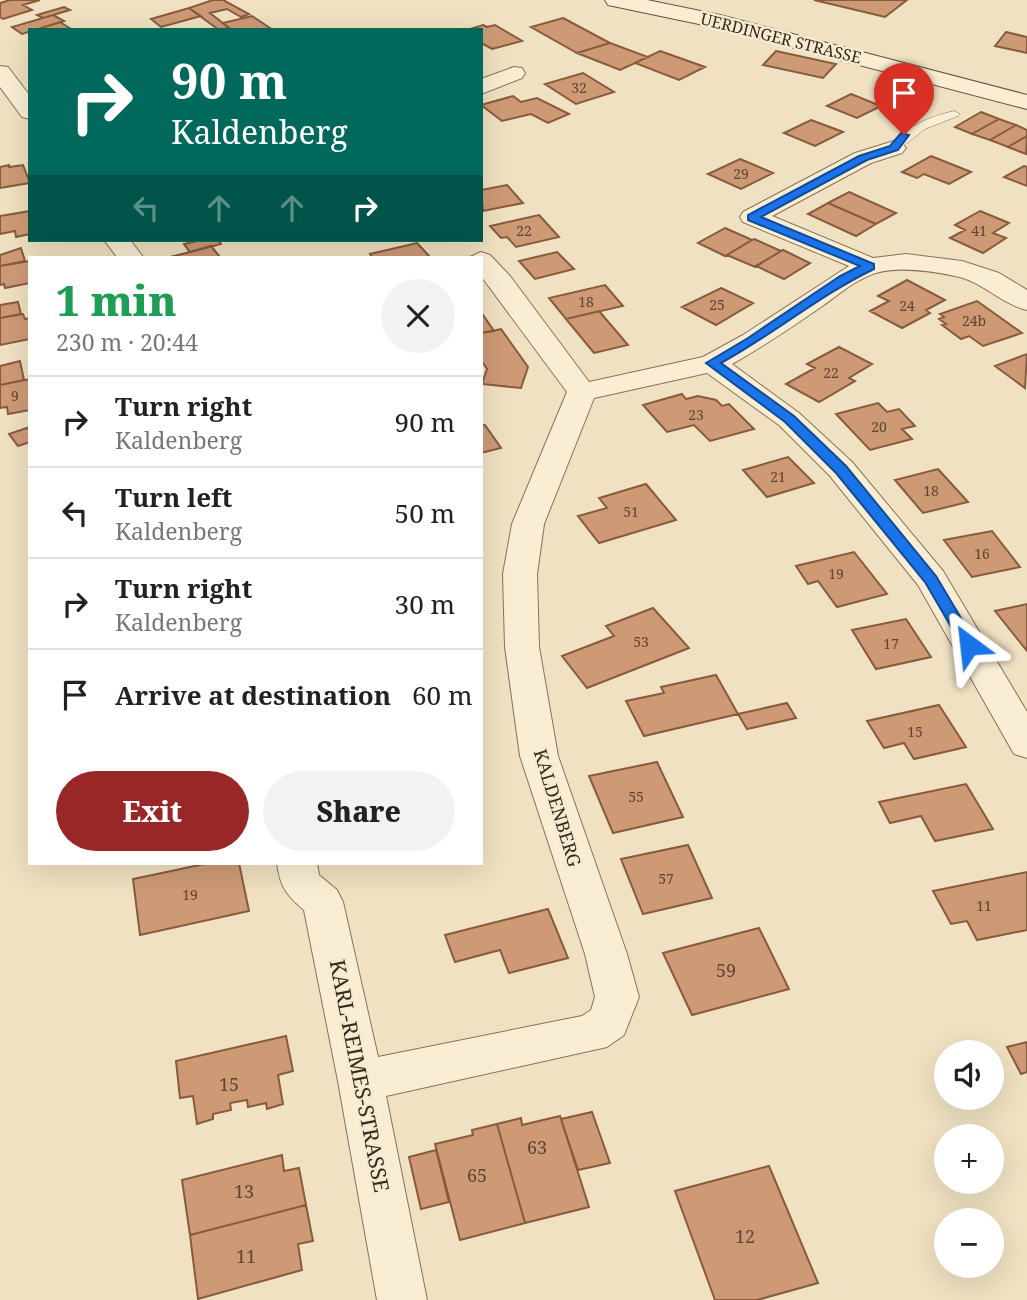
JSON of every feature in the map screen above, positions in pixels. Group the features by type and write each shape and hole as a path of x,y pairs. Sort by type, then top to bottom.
{"street":[{"name":"UERDINGER STRASSE","path":"616,0 720,22 1027,102"},
{"name":"UERDINGER STRASSE","path":"661,0 736,16 1027,90"},
{"path":"0,72 28,109"},
{"path":"483,86 513,73"},
{"path":"870,266 752,217 863,158 894,148"},
{"path":"119,242 129,256"},
{"path":"466,242 477,256"},
{"path":"483,266 491,284 582,392 712,363 753,341 844,279 870,266 893,262 928,263 962,269 990,279 1027,302"},
{"path":"712,363 789,419 841,470 931,579 1027,744"},
{"name":"KALDENBERG","path":"361,1082 591,1033 609,1022 617,998 606,954 539,756 522,647 520,574 528,524 582,392"},
{"name":"KARL-REIMES-STRASSE","path":"297,865 300,883 323,902 361,1082 402,1300"}],"lane":[{"path":"894,148 904,135 936,119 954,114"}],"building":[{"path":"10,0 40,0 23,5 32,10 3,19 0,17 0,3"},
{"path":"213,0 223,0 249,14 241,17 227,9 210,13 229,28 216,28 189,8"},
{"path":"814,0 907,0 885,17"},
{"path":"64,7 70,10 43,18 37,15"},
{"path":"189,8 201,16 161,27 151,19"},
{"path":"53,15 64,21 41,28 28,28 28,32 22,34 12,27"},
{"path":"252,16 270,28 229,28 223,23"},
{"path":"563,18 610,43 577,53 531,27"},
{"path":"60,22 69,28 41,28"},
{"path":"495,25 522,41 492,49 483,44 483,28 473,28"},
{"path":"1006,32 1027,37 1027,53 995,46"},
{"path":"610,43 648,57 620,70 577,53"},
{"path":"660,51 705,67 679,80 635,63"},
{"path":"776,51 836,64 823,78 763,65"},
{"path":"583,73 614,92 576,104 545,84"},
{"path":"851,94 881,106 857,118 827,106"},
{"path":"513,96 521,102 537,98 569,114 548,123 531,114 502,121 483,104"},
{"path":"981,112 999,119 972,134 955,127"},
{"path":"999,119 1016,125 990,140 972,134"},
{"path":"811,120 843,132 815,146 784,133"},
{"path":"1016,125 1027,130 1027,136 1008,147 990,140"},
{"path":"1027,136 1026,154 1008,147"},
{"path":"931,156 971,172 949,184 924,174 917,178 902,172"},
{"path":"740,159 773,173 741,189 708,174"},
{"path":"23,165 28,183 0,188 0,167"},
{"path":"1024,166 1027,167 1027,186 1004,177"},
{"path":"507,185 523,203 483,211 483,190"},
{"path":"849,192 896,213 876,224 828,203"},
{"path":"828,203 876,224 856,236 808,214"},
{"path":"28,211 28,234 16,237 15,231 0,234 0,216"},
{"path":"980,211 1009,223 993,233 1006,238 983,253 950,238 965,230 955,225"},
{"path":"539,215 559,237 516,247 507,237 501,238 490,226"},
{"path":"725,228 752,240 725,256 698,243"},
{"path":"754,239 781,251 755,267 727,255"},
{"path":"220,242 221,244 190,252 184,244"},
{"path":"417,243 429,256 371,256 370,254"},
{"path":"211,246 219,256 174,256"},
{"path":"21,248 25,261 0,266 0,255"},
{"path":"783,250 810,263 784,279 756,266"},
{"path":"557,252 574,269 535,279 519,261"},
{"path":"28,261 28,283 5,288 4,284 0,285 0,266"},
{"path":"907,280 945,300 926,310 930,313 902,328 870,311 889,301 878,296"},
{"path":"605,285 623,306 566,319 549,298"},
{"path":"721,288 753,303 716,325 682,307"},
{"path":"977,301 1022,333 983,346 969,336 961,339 942,325 946,324 939,319 944,317 940,314"},
{"path":"18,302 21,314 0,318 0,305"},
{"path":"599,311 628,345 594,353 566,319"},
{"path":"23,314 25,319 28,318 28,339 0,345 0,318"},
{"path":"483,315 494,331 483,333"},
{"path":"501,329 528,367 521,388 483,384 487,369 483,363 483,333"},
{"path":"839,347 872,364 849,378 855,381 819,402 786,384 815,368 807,364"},
{"path":"1027,354 1025,388 995,366"},
{"path":"20,361 24,380 0,385 0,366"},
{"path":"28,379 28,410 8,414 7,407 0,408 0,385"},
{"path":"682,394 686,399 698,396 716,400 722,406 729,404 754,429 710,441 694,425 667,432 643,405"},
{"path":"878,403 887,412 899,409 915,426 902,429 912,439 870,450 836,414"},
{"path":"485,425 501,448 483,452"},
{"path":"28,428 28,443 18,446 9,434"},
{"path":"788,457 814,483 767,497 743,470"},
{"path":"938,469 968,502 923,513 895,480"},
{"path":"646,484 676,520 599,543 578,516 607,508 599,498"},
{"path":"992,531 1020,567 972,577 944,540"},
{"path":"854,552 887,594 837,607 818,581 808,584 796,566"},
{"path":"1027,604 1027,651 995,611"},
{"path":"653,608 689,648 587,688 562,656 614,636 606,626"},
{"path":"906,619 931,657 876,669 852,630"},
{"path":"716,675 738,714 644,736 626,701 664,693 661,687"},
{"path":"787,703 796,718 747,729 738,714"},
{"path":"939,705 966,747 914,759 904,743 884,748 867,721"},
{"path":"657,762 683,817 613,833 589,776"},
{"path":"966,784 993,829 935,841 921,816 890,823 879,802"},
{"path":"688,845 712,898 643,914 621,859"},
{"path":"200,865 239,865 249,911 140,935 133,879"},
{"path":"1027,872 1027,930 977,940 967,921 951,924 933,891"},
{"path":"548,909 568,958 509,973 500,950 455,962 445,935"},
{"path":"759,928 789,989 692,1015 663,953"},
{"path":"286,1036 293,1071 278,1075 283,1104 267,1109 266,1103 248,1107 247,1100 230,1103 231,1110 213,1114 213,1119 197,1124 193,1096 180,1098 176,1061"},
{"path":"1027,1042 1027,1072 1021,1074 1007,1047"},
{"path":"592,1112 610,1163 578,1170 561,1119"},
{"path":"560,1116 589,1207 525,1223 497,1124 521,1118 522,1125"},
{"path":"497,1124 525,1223 460,1240 435,1144 473,1135 472,1130"},
{"path":"436,1150 449,1202 421,1209 409,1157"},
{"path":"282,1155 284,1171 299,1168 306,1205 190,1235 182,1180"},
{"path":"769,1166 818,1283 757,1300 715,1300 675,1191"},
{"path":"306,1205 313,1241 298,1244 302,1270 198,1299 190,1235"}],"route":[{"path":"904,135 894,148 863,158 752,217 870,266 844,279 753,341 712,363 789,419 841,470 931,579 969,645"}]}
